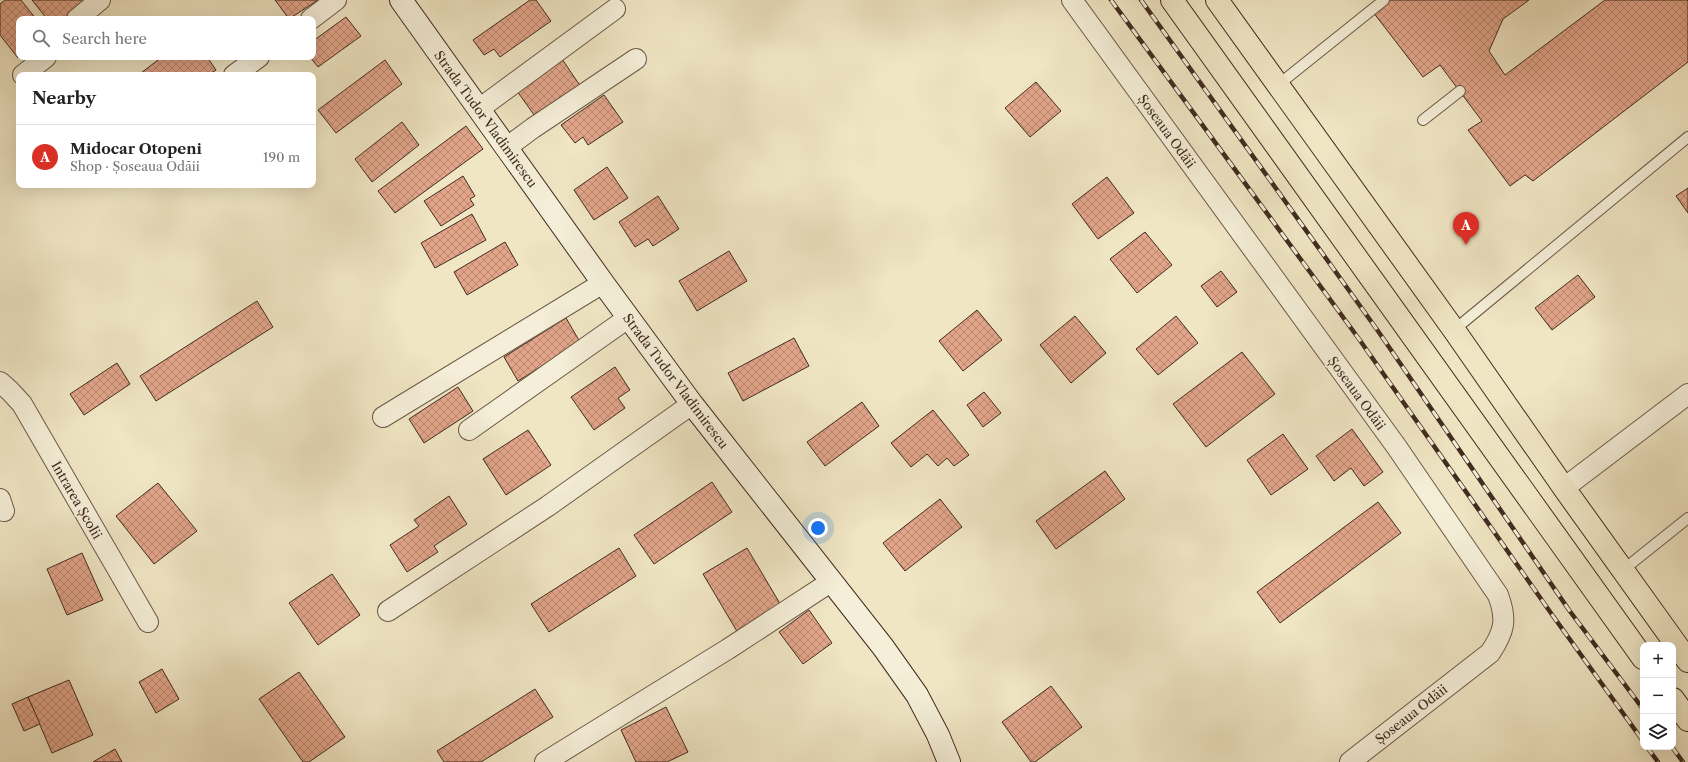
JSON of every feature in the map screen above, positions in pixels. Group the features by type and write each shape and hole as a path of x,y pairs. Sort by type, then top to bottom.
{"main road":[{"path":"1172,0 1640,654"},
{"path":"1217,0 1454,330 1623,570 1685,650"},
{"path":"1676,704 1688,720"}],"street":[{"path":"81,16 100,0"},
{"path":"315,16 336,0"},
{"name":"Strada Tudor Vladimirescu","path":"400,0 628,318 692,404 883,647 916,695 938,735 949,762"},
{"name":"Șoseaua Odăii","path":"1072,0 1396,446 1498,595 1503,610 1503,624 1498,640 1490,652 1350,762"},
{"path":"479,109 614,9"},
{"path":"506,148 533,128 636,59"},
{"path":"27,72 42,60"},
{"path":"238,72 255,60"},
{"path":"384,416 603,283"},
{"path":"469,430 628,318"},
{"name":"Intrarea Școlii","path":"0,382 22,404 148,622"},
{"path":"1564,488 1688,394"},
{"path":"388,611 548,506 692,404"},
{"path":"545,762 728,649 832,581"}],"lane":[{"path":"1278,85 1384,0"},
{"path":"1423,120 1460,91"},
{"path":"1454,330 1688,137"},
{"path":"1623,570 1688,518"}],"building":[{"path":"5,0 21,0 34,16 16,16 16,55 0,35 0,4"},
{"path":"32,0 87,0 67,16 45,16"},
{"path":"275,0 318,0 294,16 287,16"},
{"path":"530,0 536,0 551,21 500,57 494,49 484,55 473,40"},
{"path":"1389,0 1529,0 1503,19 1489,51 1505,75 1605,0 1688,0 1688,62 1533,181 1525,175 1510,186 1468,130 1482,121 1440,65 1423,77 1373,12"},
{"path":"346,17 361,36 318,67 312,60 316,60 316,39"},
{"path":"562,59 581,87 537,119 517,91"},
{"path":"158,60 209,60 216,70 213,72 142,72"},
{"path":"385,60 402,84 336,133 318,110"},
{"path":"1036,82 1061,111 1030,137 1005,108"},
{"path":"604,95 623,122 588,145 583,137 575,143 561,125"},
{"path":"402,122 419,145 372,182 355,159"},
{"path":"466,126 483,149 395,213 378,191"},
{"path":"607,167 628,198 594,220 574,190"},
{"path":"463,176 475,196 470,199 474,205 441,226 424,201"},
{"path":"1107,177 1134,213 1098,239 1072,204"},
{"path":"1688,188 1688,213 1676,196"},
{"path":"658,196 679,229 653,246 648,239 635,247 619,222"},
{"path":"472,214 486,240 435,268 421,243"},
{"path":"1145,232 1172,265 1137,293 1110,259"},
{"path":"505,242 518,265 467,295 454,272"},
{"path":"729,251 747,281 697,311 679,281"},
{"path":"1221,271 1237,292 1217,307 1201,286"},
{"path":"1578,275 1595,297 1552,330 1535,308"},
{"path":"257,301 273,327 156,401 140,376"},
{"path":"977,310 1002,340 963,371 939,341"},
{"path":"1075,316 1106,353 1071,383 1040,345"},
{"path":"1176,316 1198,343 1158,375 1136,349"},
{"path":"566,318 580,342 518,381 504,357"},
{"path":"794,338 809,366 743,401 728,373"},
{"path":"1242,352 1275,394 1206,447 1173,404"},
{"path":"117,363 130,384 84,415 70,394"},
{"path":"615,367 630,390 618,398 625,408 594,430 571,397"},
{"path":"458,387 473,411 424,443 409,419"},
{"path":"984,392 1001,413 983,427 967,405"},
{"path":"862,402 879,426 825,466 807,442"},
{"path":"933,410 969,455 954,466 947,458 938,466 927,454 911,467 891,443"},
{"path":"1352,429 1383,472 1364,486 1351,468 1334,481 1316,456"},
{"path":"528,430 551,465 506,495 483,459"},
{"path":"1283,434 1308,469 1271,495 1247,460"},
{"path":"1105,471 1125,499 1056,549 1036,521"},
{"path":"712,482 732,512 654,564 634,535"},
{"path":"158,483 197,531 154,564 116,516"},
{"path":"449,496 467,524 434,546 438,552 407,572 390,545 419,526 414,520"},
{"path":"940,499 962,527 905,571 883,543"},
{"path":"1378,502 1401,533 1280,623 1257,592"},
{"path":"619,548 636,576 549,632 531,604"},
{"path":"747,548 782,607 738,633 703,574"},
{"path":"82,553 103,600 67,615 47,569"},
{"path":"332,574 360,615 318,645 289,603"},
{"path":"809,610 832,643 803,664 779,632"},
{"path":"162,669 179,699 156,713 139,682"},
{"path":"299,672 345,737 309,762 303,762 259,699"},
{"path":"69,680 93,735 52,753 28,697"},
{"path":"1051,686 1082,727 1035,762 1031,762 1002,722"},
{"path":"535,689 553,717 481,762 444,762 437,751"},
{"path":"28,697 40,724 24,731 12,704"},
{"path":"666,707 688,752 667,762 636,762 621,730"},
{"path":"115,749 122,762 93,762"}],"railway":[{"path":"1111,0 1359,339 1553,616 1640,737"},
{"path":"1141,0 1378,331 1569,610 1640,705"},
{"path":"1649,750 1658,762"},
{"path":"1674,750 1683,762"}],"place":[{"name":"Midocar Otopeni","path":"1466,245"}]}
